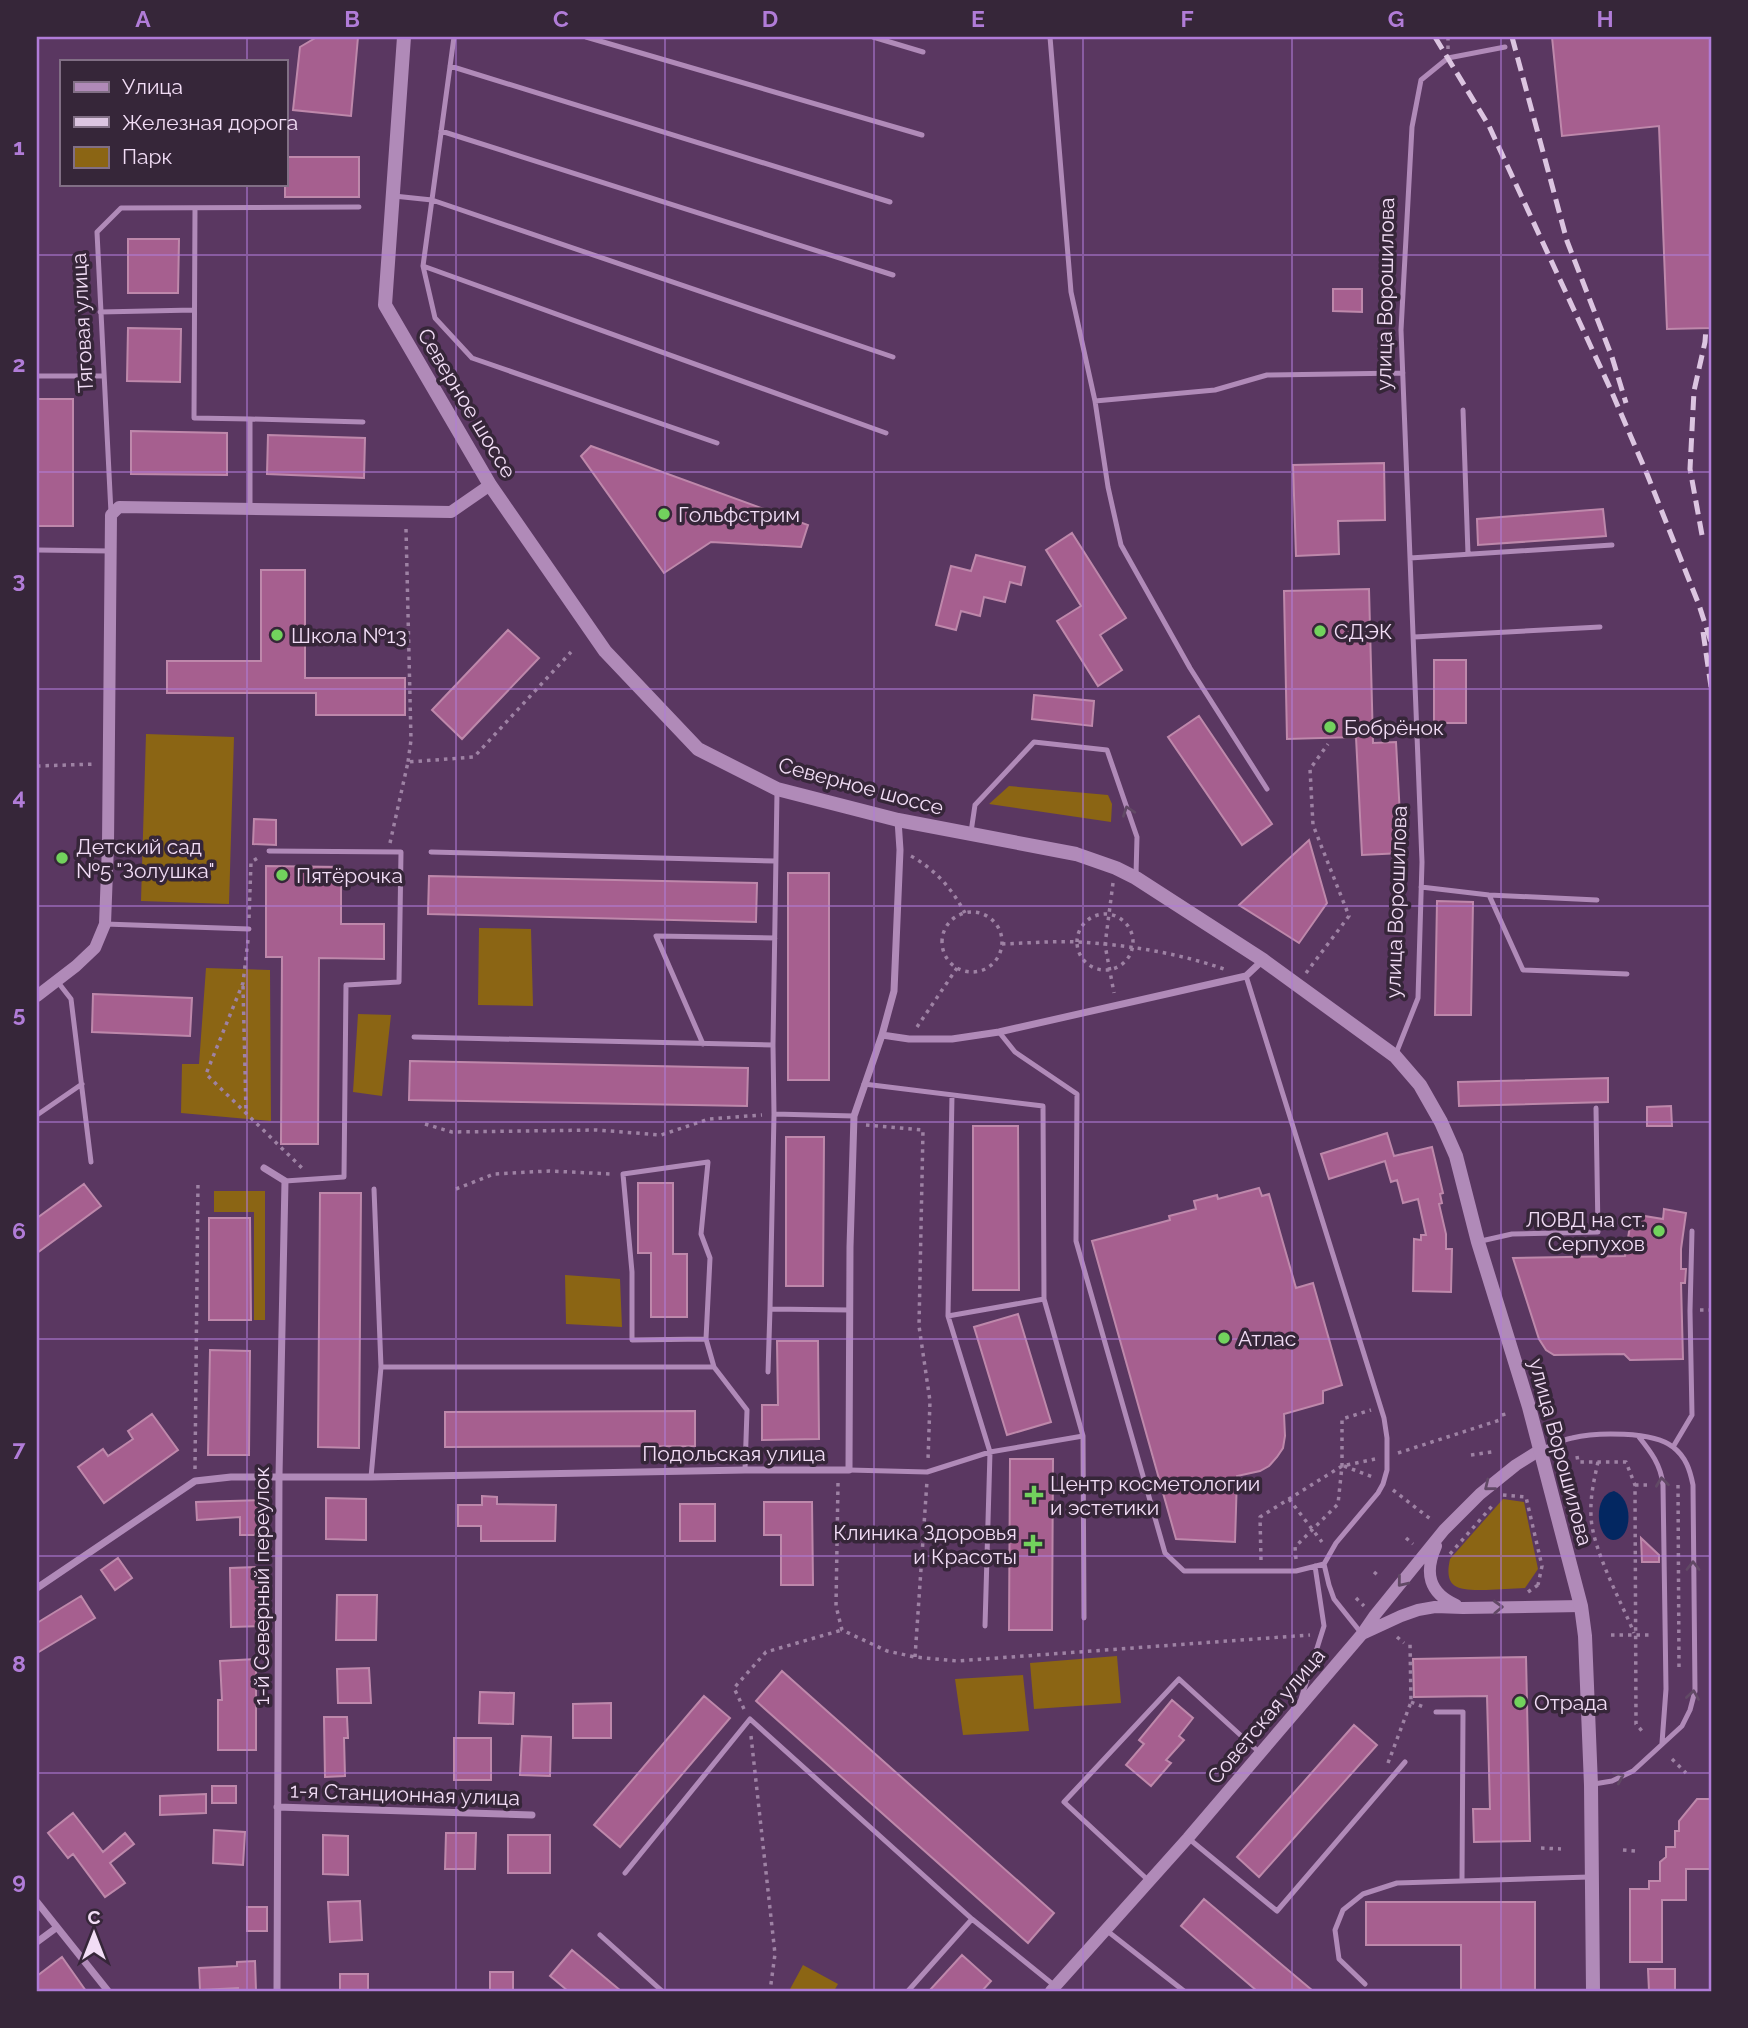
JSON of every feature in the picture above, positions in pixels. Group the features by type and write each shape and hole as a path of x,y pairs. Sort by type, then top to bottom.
{"main road":[{"name":"Северное шоссе","path":"404,37 385,305 490,485 605,651 688,739 698,749 777,789 898,820 1076,854 1116,868 1136,878 1263,960 1395,1056"},
{"name":"улица Ворошилова","path":"1395,1056 1420,1085 1456,1156 1478,1242 1540,1450 1581,1606 1586,1636 1591,1785 1593,1991"}],"street":[{"path":"111,515 119,507 451,512 490,485"},
{"name":"Тяговая улица","path":"105,924 111,515"},
{"name":"Подольская улица","path":"37,1588 195,1481 232,1476 849,1471 850,1234 854,1120 894,990 900,850 898,820"},
{"path":"37,996 94,948 105,924"},
{"path":"882,1035 909,1039 952,1039 999,1032 1246,976 1263,960"},
{"path":"264,1168 285,1181"},
{"name":"1-й Северный переулок","path":"277,1991 279,1476 285,1181"},
{"path":"1362,1634 1439,1526 1516,1465 1540,1450"},
{"path":"1439,1526 1429,1573 1434,1587 1443,1599 1463,1608"},
{"name":"Советская улица","path":"1053,1989 1188,1838 1362,1634 1418,1610 1435,1607 1581,1606"},
{"name":"1-я Станционная улица","path":"277,1807 532,1815"},
{"path":"37,1902 108,1991"},
{"path":"37,1942 56,1928"}],"lane":[{"path":"454,37 423,266 435,317 472,358 717,443"},
{"path":"586,37 922,135"},
{"path":"873,37 923,52"},
{"path":"1049,37 1071,292 1095,401 1108,487 1121,545 1190,668 1267,789"},
{"name":"улица Ворошилова","path":"1395,1056 1418,998 1421,887 1401,330 1412,127 1421,80 1448,58 1505,47"},
{"path":"450,66 890,202"},
{"path":"441,131 893,275"},
{"path":"393,196 432,200 893,357"},
{"name":"Тяговая улица","path":"111,515 97,232 121,208 359,207"},
{"path":"195,208 194,418 363,422"},
{"path":"423,266 886,433"},
{"path":"100,312 194,310"},
{"path":"1095,401 1215,390 1267,375 1403,373"},
{"path":"37,376 103,376"},
{"path":"1462,410 1468,554"},
{"path":"250,419 250,509"},
{"path":"1410,558 1612,545"},
{"path":"37,550 111,551"},
{"path":"1414,636 1600,627"},
{"path":"970,835 975,805 1034,742 1107,750 1137,837 1136,878"},
{"path":"768,1372 775,1114 773,1045 777,789"},
{"path":"270,851 401,852 399,982 346,985 344,1177 285,1181"},
{"path":"431,852 775,861"},
{"path":"1421,887 1489,895 1597,900"},
{"path":"1489,895 1523,970 1627,974"},
{"path":"105,924 249,929"},
{"path":"703,1044 656,936 775,938"},
{"path":"1246,976 1381,1407 1387,1438 1387,1470 1383,1483 1378,1493 1336,1543 1324,1564 1334,1598 1362,1634"},
{"path":"57,981 71,999 91,1162"},
{"path":"999,1032 1015,1052 1077,1094 1076,1241 1165,1553 1184,1571 1296,1571 1324,1564"},
{"path":"414,1037 773,1045"},
{"path":"37,1115 82,1084"},
{"path":"864,1084 1043,1105 1044,1299 1083,1436 1084,1618"},
{"path":"952,1095 948,1316 990,1452 985,1626"},
{"path":"1478,1242 1511,1234 1598,1232 1596,1108"},
{"path":"775,1114 854,1120"},
{"path":"705,1339 632,1340 632,1272 623,1174 708,1162 701,1234 710,1258 705,1339 714,1367 747,1410 745,1470"},
{"path":"371,1476 381,1367 374,1189"},
{"path":"1673,1447 1692,1415 1692,1231"},
{"path":"948,1316 1044,1299"},
{"path":"770,1309 850,1310"},
{"path":"381,1367 714,1367"},
{"path":"1540,1450 1572,1438 1615,1434 1639,1437 1660,1440 1673,1447 1691,1471 1695,1691 1690,1710 1682,1726 1633,1771 1612,1781 1591,1785"},
{"path":"849,1471 927,1472 990,1452 1083,1436"},
{"path":"1639,1437 1655,1458 1662,1474 1663,1485 1666,1689 1662,1743"},
{"path":"1298,1708 1324,1626 1315,1566"},
{"path":"1149,1881 1064,1802 1179,1678 1260,1753"},
{"path":"1436,1712 1463,1712 1462,1880"},
{"path":"625,1873 750,1719 1053,1989"},
{"path":"1188,1838 1277,1910 1405,1762"},
{"path":"1365,1984 1339,1959 1335,1930 1343,1910 1363,1894 1397,1883 1592,1877"},
{"path":"908,1991 972,1919"},
{"path":"1106,1930 1184,1991"},
{"path":"600,1935 662,1991"}],"path":[{"path":"388,852 411,740 406,530"},
{"path":"408,762 474,757 571,652"},
{"path":"1308,970 1349,916 1314,825 1310,769 1328,744"},
{"path":"37,766 109,764"},
{"path":"900,850 929,866 954,893 965,913"},
{"path":"247,1114 243,983 249,929 251,862 270,851"},
{"path":"1116,868 1105,945 1117,1005"},
{"path":"965,913 981,914 988,917 999,929 1002,944 1000,953 990,967 973,972 957,968 945,955 943,938 950,922 965,913"},
{"path":"1108,913 1116,915 1128,925 1134,939 1127,960 1122,965 1101,970 1087,964 1078,950 1077,942 1078,934 1086,921 1093,916 1108,913"},
{"path":"1002,944 1077,942 1133,947 1203,962 1246,976"},
{"path":"909,1039 957,968"},
{"path":"243,983 206,1074 314,1179"},
{"path":"425,1124 452,1132 597,1130 660,1135 709,1119 775,1114"},
{"path":"854,1120 923,1130 919,1326 930,1401 915,1657"},
{"path":"456,1189 495,1174 549,1171 623,1174"},
{"path":"195,1481 198,1181"},
{"path":"1296,1561 1295,1547 1338,1504 1342,1466 1342,1419 1381,1407"},
{"path":"1394,1455 1503,1416"},
{"path":"1471,1455 1492,1452"},
{"path":"1577,1456 1578,1462 1626,1462 1635,1485 1636,1724 1642,1731"},
{"path":"1261,1572 1260,1517 1342,1466 1375,1459"},
{"path":"1598,1462 1591,1496 1595,1542 1635,1635"},
{"path":"1342,1466 1373,1478"},
{"path":"838,1470 836,1606 842,1630"},
{"path":"1635,1485 1652,1485"},
{"path":"1671,1485 1680,1485 1679,1671"},
{"path":"1393,1490 1439,1526"},
{"path":"1524,1490 1542,1566 1539,1588 1526,1593"},
{"path":"1502,1494 1526,1497"},
{"path":"1289,1499 1322,1542"},
{"path":"1446,1559 1494,1504"},
{"path":"1406,1538 1413,1544"},
{"path":"1374,1572 1380,1577"},
{"path":"1356,1598 1364,1606"},
{"path":"770,1991 775,1954 750,1719 734,1688 766,1652 842,1630 887,1651 957,1661 1312,1635"},
{"path":"1611,1635 1653,1635"},
{"path":"1397,1637 1404,1643"},
{"path":"1385,1786 1387,1765 1411,1702 1410,1643"},
{"path":"1411,1702 1436,1712"},
{"path":"1672,1759 1686,1773"},
{"path":"1541,1848 1562,1849"},
{"path":"1623,1850 1635,1851"}],"green space":[{"path":"146,734 234,737 229,904 141,901"},
{"path":"1009,786 1108,795 1112,804 1111,822 989,804"},
{"path":"479,928 531,929 533,1006 478,1005"},
{"path":"206,968 270,970 271,1121 181,1113 182,1064 199,1064"},
{"path":"358,1014 391,1015 382,1096 353,1092"},
{"path":"214,1191 265,1191 265,1320 254,1320 254,1212 214,1212"},
{"path":"565,1275 620,1279 622,1327 566,1324"},
{"path":"1503,1499 1524,1502 1538,1569 1525,1588 1477,1590 1456,1586 1449,1577 1450,1559"},
{"path":"1117,1656 1121,1703 1034,1709 1030,1663"},
{"path":"1023,1675 1029,1731 963,1735 955,1679"},
{"path":"803,1965 838,1984 834,1991 789,1991"}],"water":[{"path":"1614,1491 1621,1495 1625,1502 1628,1518 1624,1533 1613,1540 1607,1538 1603,1532 1599,1517 1602,1500"}],"building":[{"path":"317,37 358,37 351,116 293,110 300,47"},
{"path":"1552,37 1711,37 1711,328 1667,329 1659,126 1562,136"},
{"path":"287,157 359,157 359,197 285,197"},
{"path":"128,239 179,239 178,293 128,293"},
{"path":"1333,289 1362,289 1362,312 1333,311"},
{"path":"128,328 181,329 180,382 127,381"},
{"path":"37,399 73,399 73,526 37,526"},
{"path":"131,431 227,433 227,475 131,474"},
{"path":"268,435 365,438 364,478 267,474"},
{"path":"591,446 808,525 801,547 711,542 664,573 581,456"},
{"path":"1384,463 1385,520 1338,521 1339,554 1296,556 1293,465"},
{"path":"1603,509 1606,536 1478,545 1477,519"},
{"path":"1072,533 1126,618 1100,635 1122,670 1098,686 1057,621 1081,606 1046,550"},
{"path":"976,555 1025,567 1021,585 1010,582 1005,602 984,597 980,616 961,611 956,630 936,625 951,566 971,571"},
{"path":"261,570 305,570 305,678 405,678 405,715 316,715 316,693 167,693 167,661 261,661"},
{"path":"1369,589 1373,743 1396,742 1402,853 1362,855 1356,737 1287,739 1284,591"},
{"path":"508,630 539,658 462,739 432,710"},
{"path":"1434,660 1466,660 1466,723 1434,723"},
{"path":"1034,695 1094,701 1092,726 1032,719"},
{"path":"1199,716 1272,824 1242,845 1168,737"},
{"path":"254,819 276,820 276,845 253,844"},
{"path":"1309,840 1327,903 1299,943 1239,905"},
{"path":"266,866 341,867 341,924 384,924 384,959 319,958 318,1144 281,1144 282,957 266,957"},
{"path":"788,873 829,873 829,1080 788,1080"},
{"path":"429,876 757,883 756,922 428,914"},
{"path":"1437,901 1473,902 1471,1015 1435,1015"},
{"path":"93,994 192,998 190,1036 92,1032"},
{"path":"410,1061 748,1068 747,1106 409,1100"},
{"path":"1608,1078 1608,1102 1459,1106 1458,1082"},
{"path":"1671,1106 1672,1126 1647,1126 1647,1107"},
{"path":"973,1126 1018,1126 1019,1290 973,1290"},
{"path":"1387,1133 1394,1156 1432,1147 1443,1193 1440,1194 1442,1203 1439,1204 1446,1234 1446,1249 1452,1249 1451,1292 1413,1291 1414,1239 1421,1240 1421,1235 1426,1235 1418,1199 1403,1203 1397,1180 1391,1182 1385,1161 1329,1179 1321,1154"},
{"path":"786,1137 824,1137 823,1286 786,1286"},
{"path":"638,1183 673,1183 673,1254 687,1254 687,1317 651,1317 651,1253 638,1253"},
{"path":"84,1184 101,1206 37,1253 37,1218"},
{"name":"Атлас","path":"1259,1188 1262,1196 1269,1194 1296,1288 1313,1283 1342,1385 1323,1391 1323,1403 1284,1414 1285,1436 1283,1448 1277,1457 1260,1471 1237,1476 1235,1542 1176,1539 1092,1241 1170,1220 1169,1216 1196,1209 1194,1201 1217,1195 1218,1199"},
{"path":"320,1193 361,1193 359,1448 318,1447"},
{"path":"1664,1209 1686,1213 1681,1249 1681,1269 1686,1269 1685,1283 1681,1283 1683,1359 1630,1360 1624,1354 1554,1355 1546,1350 1539,1339 1513,1258 1625,1256 1632,1214 1663,1219"},
{"path":"209,1218 250,1218 251,1320 209,1320"},
{"path":"1018,1314 1051,1422 1007,1435 974,1327"},
{"path":"777,1341 818,1341 819,1439 762,1440 762,1405 778,1405"},
{"path":"210,1350 250,1351 249,1455 208,1455"},
{"path":"695,1411 695,1446 445,1447 445,1412"},
{"path":"152,1414 178,1450 104,1503 78,1467 103,1449 108,1456 133,1439 128,1431"},
{"path":"1010,1459 1053,1459 1052,1630 1009,1630"},
{"path":"482,1496 497,1497 497,1504 556,1505 555,1541 481,1541 481,1526 458,1526 458,1505 482,1505"},
{"path":"326,1498 366,1499 366,1540 326,1539"},
{"path":"261,1500 261,1535 240,1535 240,1517 197,1520 196,1502"},
{"path":"764,1502 812,1502 813,1585 781,1585 781,1535 764,1535"},
{"path":"680,1504 715,1504 715,1541 680,1541"},
{"path":"1641,1538 1659,1555 1659,1562 1642,1562"},
{"path":"118,1558 132,1578 115,1590 101,1570"},
{"path":"259,1567 261,1626 231,1627 230,1568"},
{"path":"337,1595 377,1595 376,1640 336,1640"},
{"path":"81,1596 95,1618 37,1653 37,1623"},
{"path":"1526,1657 1530,1841 1474,1842 1473,1809 1490,1809 1487,1696 1414,1697 1413,1659"},
{"path":"256,1659 256,1750 218,1750 218,1700 222,1700 220,1661"},
{"path":"369,1668 371,1703 338,1703 337,1669"},
{"path":"782,1671 1054,1913 1028,1943 756,1701"},
{"path":"480,1692 514,1693 513,1724 479,1723"},
{"path":"704,1696 730,1718 620,1847 594,1825"},
{"path":"1172,1700 1193,1718 1179,1736 1184,1740 1166,1760 1171,1763 1151,1786 1126,1765 1144,1744 1139,1740"},
{"path":"611,1703 611,1738 573,1738 573,1704"},
{"path":"324,1717 347,1717 348,1738 344,1738 345,1776 325,1777"},
{"path":"1354,1725 1377,1745 1259,1877 1237,1857"},
{"path":"522,1736 551,1737 550,1776 520,1775"},
{"path":"454,1738 491,1738 491,1780 454,1780"},
{"path":"212,1786 236,1786 236,1803 212,1803"},
{"path":"206,1794 206,1813 160,1815 160,1796"},
{"path":"1697,1799 1711,1799 1711,1869 1686,1869 1686,1900 1662,1900 1662,1962 1630,1962 1630,1889 1649,1889 1649,1881 1660,1881 1660,1862 1666,1857 1666,1847 1675,1847 1675,1831 1679,1831 1679,1821"},
{"path":"73,1813 103,1852 125,1833 134,1844 110,1863 125,1883 105,1897 73,1854 68,1858 48,1833"},
{"path":"214,1830 245,1832 243,1865 213,1863"},
{"path":"446,1833 476,1833 475,1869 445,1869"},
{"path":"323,1835 348,1836 348,1875 323,1874"},
{"path":"508,1835 550,1835 550,1873 508,1873"},
{"path":"1204,1899 1313,1991 1257,1991 1181,1926"},
{"path":"360,1901 362,1940 330,1942 328,1902"},
{"path":"1366,1902 1535,1902 1535,1991 1461,1991 1461,1945 1366,1945"},
{"path":"247,1907 267,1907 267,1931 247,1931"},
{"path":"572,1950 621,1991 568,1991 550,1976"},
{"path":"962,1955 991,1981 982,1991 929,1991"},
{"path":"62,1957 86,1991 37,1991 37,1976"},
{"path":"255,1961 256,1991 238,1991 238,1988 200,1990 199,1968 237,1966 237,1962"},
{"path":"1648,1969 1675,1969 1675,1991 1649,1991"},
{"path":"490,1972 513,1972 513,1991 490,1991"},
{"path":"340,1974 368,1974 368,1991 340,1991"}],"railway":[{"path":"1435,37 1489,126 1610,388 1647,474 1711,642"},
{"path":"1512,37 1567,241 1612,357 1626,403"},
{"path":"1702,535 1690,469 1694,391 1706,328"},
{"path":"1703,632 1711,687"}],"place":[{"name":"Гольфстрим","path":"664,514"},
{"name":"СДЭК","path":"1320,631"},
{"name":"Школа №13","path":"277,635"},
{"name":"Бобрёнок","path":"1330,727"},
{"name":"Детский сад №5 \"Золушка\"","path":"62,858"},
{"name":"Пятёрочка","path":"282,875"},
{"name":"ЛОВД на ст. Серпухов","path":"1659,1231"},
{"name":"Атлас","path":"1224,1338"},
{"name":"Центр косметологии и эстетики","path":"1034,1495"},
{"name":"Клиника Здоровья и Красоты","path":"1033,1544"},
{"name":"Отрада","path":"1520,1702"}]}
